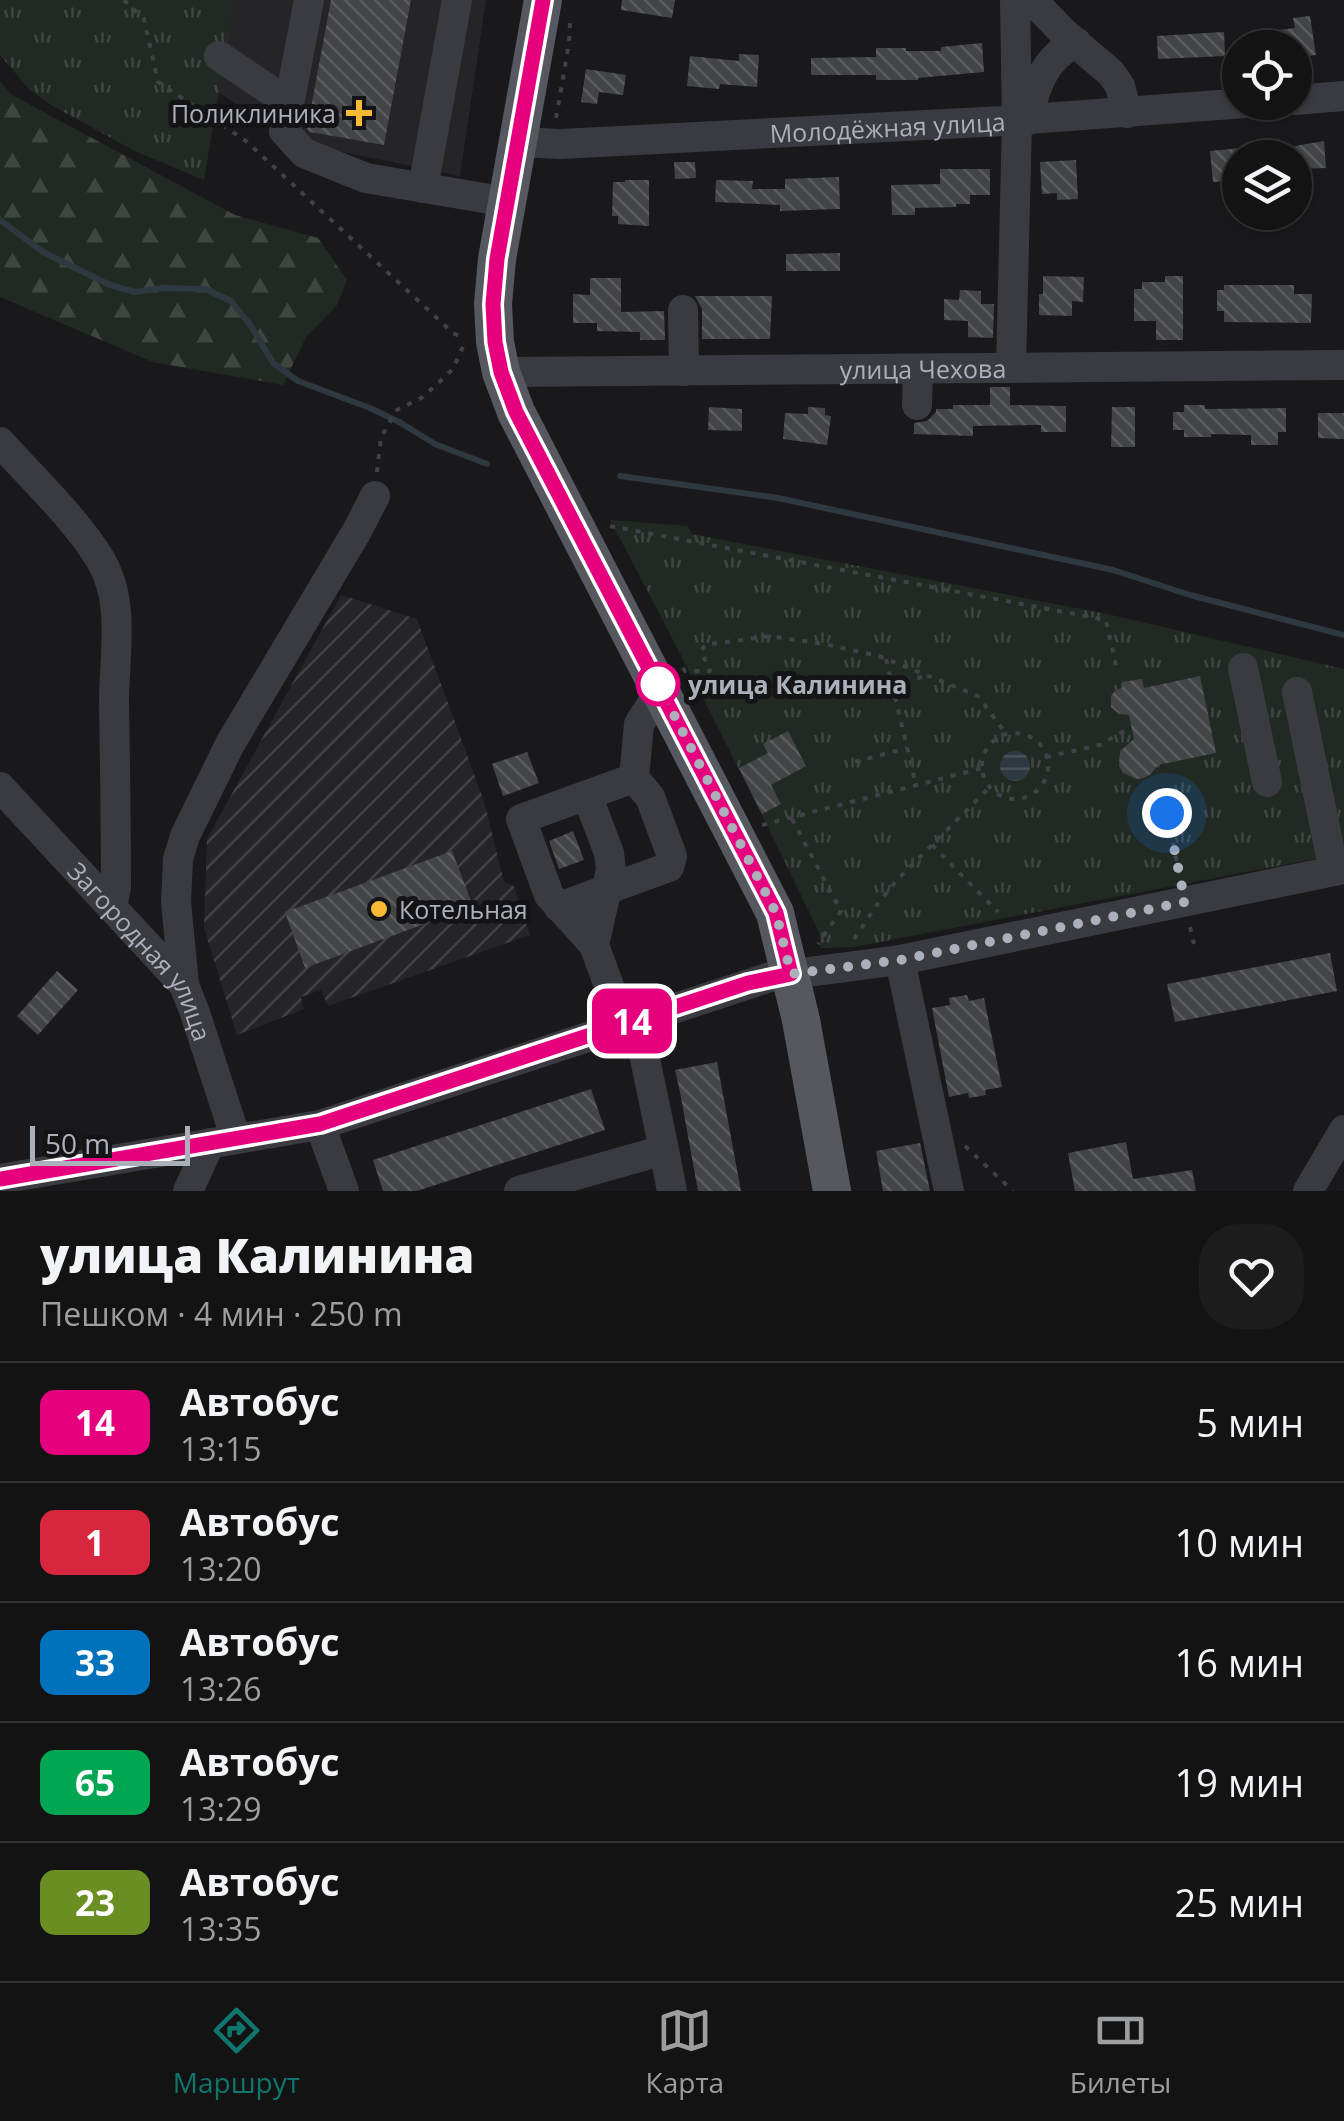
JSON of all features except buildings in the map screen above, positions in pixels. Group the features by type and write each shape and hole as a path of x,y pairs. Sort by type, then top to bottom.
{"main road":[{"path":"556,10 534,143 507,202 487,351 805,972 832,1191"}],"street":[{"path":"309,0 284,131 304,153 366,178 507,202"},
{"path":"422,188 457,0"},
{"path":"1010,368 1023,120 1015,0"},
{"path":"1043,6 1063,51 1112,73 1127,113"},
{"path":"1023,120 1034,91 1063,51"},
{"path":"219,56 289,102"},
{"path":"1312,99 1344,96"},
{"name":"Молодёжная улица","path":"534,143 1023,120 1222,105"},
{"path":"683,310 684,371"},
{"name":"улица Чехова","path":"487,351 684,371 1344,366"},
{"path":"917,405 918,369"},
{"path":"0,442 101,560 114,594 118,614 114,695 116,886 112,907"},
{"path":"184,985 176,902 178,859 185,836 230,744 375,496"},
{"path":"1243,668 1266,782"},
{"path":"559,907 669,867 672,856 650,797 634,778 638,724 661,690"},
{"path":"0,1179 320,1124 748,983 900,960 1339,870 1297,692"},
{"path":"634,778 521,819 549,896 594,945 630,1022 672,1191"},
{"name":"Загородная улица","path":"0,787 184,985 196,1013 222,1141"},
{"path":"586,795 610,853 611,870 594,945"},
{"path":"900,960 949,1191"},
{"path":"320,1124 344,1191"},
{"path":"1310,1191 1344,1130"},
{"path":"188,1191 222,1141"},
{"path":"520,1191 664,1150"},
{"path":"1310,1191 1344,1184"}],"path":[{"path":"124,0 144,19 158,82 246,141 453,333 487,351"},
{"path":"534,143 570,44 556,10"},
{"path":"375,496 381,438 398,410 423,396 453,369 487,351"},
{"path":"606,526 1106,620 1116,666"},
{"path":"710,671 701,652 705,645 770,636 824,644 886,659 978,696 1007,735"},
{"path":"886,659 916,785"},
{"path":"892,684 928,676"},
{"path":"1046,758 1100,746 1131,727"},
{"path":"1007,735 1027,735 1036,741 1046,758 1048,773 1043,783 1026,797 1006,798 990,787 982,768 986,750 1007,735"},
{"path":"855,762 907,748"},
{"path":"758,826 982,768"},
{"path":"847,950 879,902 990,787"},
{"path":"1165,805 1194,944"},
{"path":"790,817 842,911 815,948 805,972"},
{"path":"932,845 1009,923 1012,937"},
{"path":"934,1117 1013,1191"}],"shaded area":[{"name":"Поликлиника","path":"223,0 486,0 460,176 294,142 204,83"},
{"path":"341,595 417,619 484,801 504,882 514,886 530,935 328,1006 321,990 301,997 304,1009 237,1035 204,928 207,839"},
{"path":"1015,751 1026,755 1030,766 1026,777 1015,781 1004,777 1000,766 1004,755"}],"green space":[{"path":"0,0 234,0 204,180 135,151 28,88 0,55"},
{"path":"0,81 12,95 235,215 318,238 347,280 337,305 306,337 283,385 153,362 0,297"},
{"path":"610,520 688,526 692,534 1107,614 1344,669 1344,843 1318,847 1319,858 854,947 820,948 819,932 768,828"}],"waterway":[{"path":"0,220 43,252 110,285 135,292 205,289 231,301 273,363 298,381 370,408 435,444 487,464"},
{"path":"620,476 778,498 1113,570 1190,595 1344,635"}],"bus line":[{"name":"14","path":"0,1179 320,1124 748,983 791,974 776,913 516,412 501,372 493,304 497,259 543,0"}],"place":[{"name":"Поликлиника","path":"359,113"},
{"name":"улица Калинина","path":"658,684"},
{"name":"Котельная","path":"379,909"}],"route":[{"path":"658,684 776,913 791,974 900,960 1185,902 1167,813"}]}
